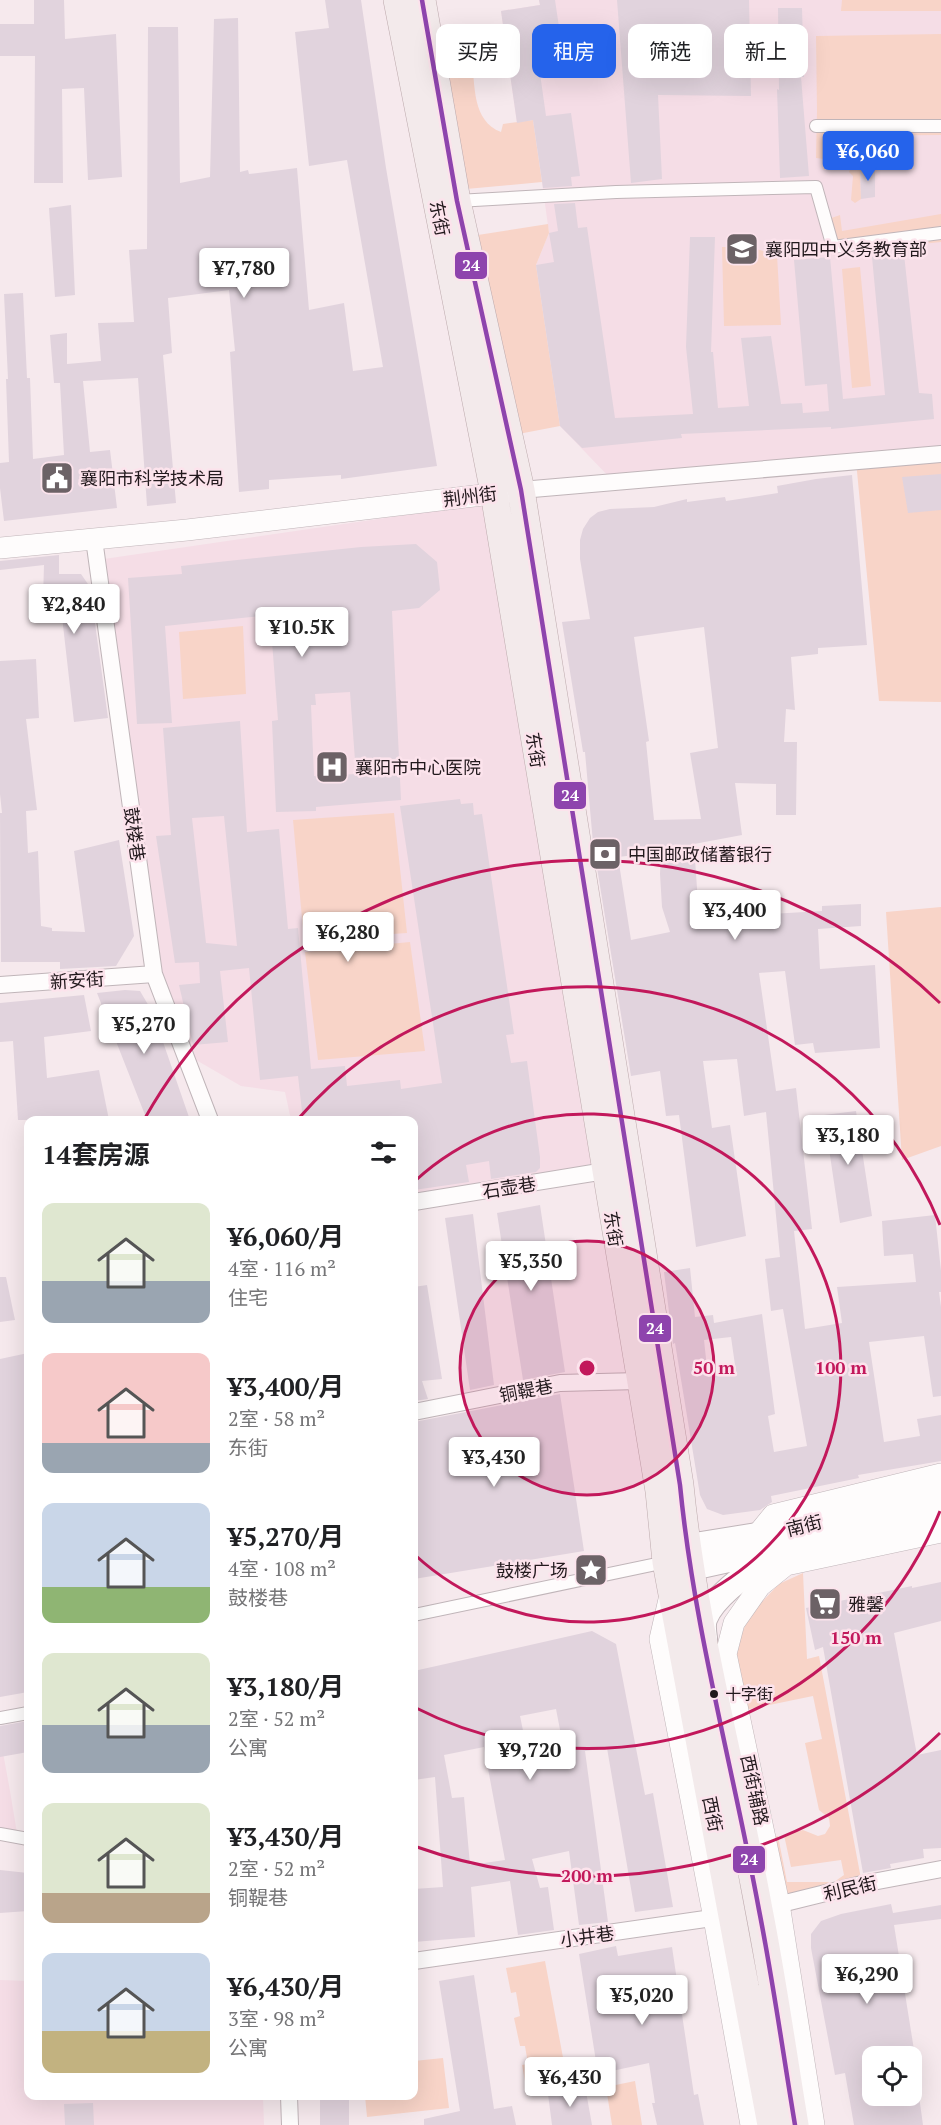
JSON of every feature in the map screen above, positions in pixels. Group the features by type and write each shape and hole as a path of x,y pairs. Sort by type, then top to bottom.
{"main road":[{"name":"东街","path":"397,0 494,493 639,1381 675,1565"},
{"name":"东街","path":"422,0 457,201 521,490 680,1485 675,1565"},
{"path":"680,1485 702,1528 773,1537"},
{"name":"南街","path":"675,1565 941,1491"},
{"name":"南街","path":"773,1537 941,1513"},
{"path":"716,1655 704,1622 711,1608 738,1581 773,1537"},
{"name":"西街","path":"675,1565 716,1655 769,1907 795,2125"},
{"name":"西街","path":"675,1565 686,1674 723,1917 771,2125"}],"street":[{"path":"816,126 941,126"},
{"path":"457,201 616,192 816,187 833,247 941,232"},
{"name":"荆州街","path":"0,548 187,530 521,490 941,454"},
{"name":"鼓楼巷","path":"94,539 154,974 208,1116"},
{"name":"新安街","path":"0,985 154,974"},
{"name":"石壶巷","path":"418,1201 605,1172"},
{"name":"铜鞮巷","path":"418,1411 560,1383 639,1381"},
{"path":"773,1537 773,1515 941,1474"},
{"path":"716,1655 734,1623 760,1586 786,1565 941,1533"},
{"path":"418,1614 675,1565"},
{"path":"0,1718 24,1714"},
{"path":"0,1834 24,1838"},
{"name":"利民街","path":"769,1907 862,1884 941,1869"},
{"path":"769,1907 814,2125"},
{"name":"小井巷","path":"418,1960 723,1917 769,1907"},
{"path":"723,1917 751,2125"},
{"path":"289,2100 290,2125"}],"shaded area":[{"name":"襄阳四中义务教育部","path":"539,0 941,0 941,454 614,482 560,426 536,265 549,233 542,182 533,120 517,123 511,78 520,78 520,24 503,24 501,11 540,5"},
{"path":"842,0 941,0 941,11 841,11"},
{"path":"941,34 941,135 831,136 833,160 816,158 816,36"},
{"path":"433,65 436,65 436,78 474,78 480,111 492,127 501,132 503,124 533,120 542,182 455,190"},
{"path":"853,162 860,165 861,199 855,203 851,200 853,176 849,172"},
{"path":"941,214 941,242 833,253 820,222 840,215 842,231"},
{"path":"548,224 549,233 536,265 560,426 508,436 465,237"},
{"path":"722,247 750,247 777,255 781,325 724,326"},
{"path":"860,267 871,386 852,388 842,269"},
{"path":"941,454 941,702 879,701 856,461"},
{"name":"襄阳市中心医院","path":"495,502 605,1171 418,1201 418,1116 290,1116 285,1092 241,1086 184,1053 154,974 97,560"},
{"path":"243,626 246,694 183,699 179,632"},
{"path":"394,813 407,933 304,940 293,820"},
{"path":"941,907 941,1146 902,1160 886,912"},
{"path":"410,942 425,1051 318,1060 305,952"},
{"path":"803,1573 807,1659 819,1656 862,1884 779,1904 765,1837 778,1836 787,1882 834,1882 844,1875 841,1860 791,1867 784,1835 803,1830 818,1836 825,1834 830,1826 829,1818 819,1810 805,1743 822,1739 813,1696 745,1710 732,1658 745,1626 757,1607 779,1584"},
{"path":"0,1736 10,1791 18,1839 0,1839"},
{"path":"545,1961 567,2079 526,2087 522,2065 528,2064 525,2046 520,2046 514,2018 520,2016 516,1992 511,1993 506,1968"},
{"path":"0,1980 24,1981 24,2100 263,2100 264,2125 0,2125"},
{"path":"443,2058 449,2108 367,2117 365,2100 418,2100 418,2061"},
{"path":"635,2081 642,2125 612,2125 606,2087"}],"building":[{"path":"34,0 64,0 65,39 116,34 122,177 88,180 84,88 62,89 63,183 34,183 35,56 0,56 0,24 34,24"},
{"path":"325,0 361,0 386,168 437,466 341,479 341,475 269,480 269,489 239,492 230,352 235,351 229,290 168,298 172,353 163,355 176,503 147,506 138,378 83,381 90,452 110,450 117,508 4,521 0,463 9,462 4,294 23,293 27,378 30,378 33,459 64,455 60,383 54,383 50,335 67,333 67,364 101,361 98,323 134,322 129,250 147,249 148,27 178,27 180,183 210,177 214,19 238,18 240,172 248,170 249,174 297,168 309,310 344,303 353,371 383,367 347,160 309,166 295,32 329,28"},
{"path":"539,0 555,0 559,24 532,24 532,78 541,78 546,116 571,113 580,176 571,177 572,186 543,188 533,120 517,123 511,78 520,78 520,24 503,24 501,11 540,5"},
{"path":"617,0 749,0 750,24 724,24 724,78 751,78 751,96 658,95 662,179 631,183"},
{"path":"778,8 802,8 802,24 778,24"},
{"path":"779,78 801,78 809,176 780,178 777,89 779,90"},
{"path":"860,165 875,166 875,197 861,199"},
{"path":"575,203 578,228 587,227 615,418 693,414 686,347 690,237 715,237 711,352 713,352 718,408 749,406 741,338 771,336 781,404 802,403 803,413 829,411 827,384 805,386 794,260 830,257 843,399 885,395 872,257 904,254 919,393 932,394 934,419 831,429 831,427 681,434 682,438 582,448 560,426 536,265 554,262 549,233 558,231 554,204"},
{"path":"71,205 75,295 55,297 49,208"},
{"path":"941,474 941,510 908,513 902,477"},
{"path":"852,475 867,645 818,648 818,654 791,657 795,710 786,709 784,742 797,742 796,815 776,815 776,784 735,783 742,835 694,844 699,918 822,911 822,906 861,904 861,926 818,929 820,969 875,965 880,1048 815,1053 813,1043 795,1045 785,971 759,973 776,1091 796,1088 812,1229 794,1231 805,1329 842,1323 837,1287 916,1282 913,1254 884,1256 882,1221 935,1215 941,1271 941,1292 939,1292 941,1396 933,1397 924,1336 869,1342 884,1442 920,1436 917,1419 941,1415 941,1461 858,1475 859,1478 771,1496 772,1502 760,1510 723,1515 707,1509 700,1495 675,1343 673,1344 664,1272 690,1268 695,1317 713,1315 714,1323 762,1314 775,1414 768,1416 774,1452 807,1446 783,1309 771,1311 765,1259 780,1257 766,1112 744,1116 737,1059 703,1061 712,1128 730,1125 746,1236 696,1247 679,1115 666,1116 660,1071 631,1076 593,843 585,752 583,752 562,622 590,619 580,559 580,540 583,529 590,518 598,512 610,509 654,507 687,499 687,502 725,497 726,501 778,493 777,486","holes":["704,627 718,748 690,753 701,819 654,820 646,742 649,741 634,637","661,852 662,907 670,932 631,940 618,857","731,1337 736,1372 708,1377 704,1340"]},
{"path":"416,544 437,562 440,590 419,608 392,611 401,800 316,807 316,811 276,812 272,721 278,720 270,615 165,626 172,723 137,724 128,578 182,574 181,566 361,547","holes":["350,692 356,774 314,776 311,705 316,705 315,694"]},
{"path":"59,555 59,574 81,574 90,587 108,718 74,722 60,599 43,598 44,565 0,570 0,561"},
{"path":"36,659 39,718 26,719 37,810 26,811 28,853 38,851 41,926 52,928 52,931 85,932 74,851 119,840 134,936 116,966 60,969 60,962 1,962 0,661"},
{"path":"240,721 247,832 279,829 288,929 298,928 311,1069 345,1066 347,1086 400,1080 401,1089 442,1083 400,806 460,799 461,804 473,803 474,815 482,814 514,1034 506,1035 511,1063 527,1061 540,1168 536,1172 491,1179 489,1161 466,1165 469,1182 418,1189 418,1116 303,1116 298,1076 260,1080 249,968 220,971 228,1042 193,1045 179,985 200,983 199,962 175,963 156,836 171,835 163,728","holes":["224,816 237,946 206,943 192,818"]},
{"path":"140,991 153,1013 189,1116 145,1116 97,993"},
{"path":"84,995 91,1031 44,1037 47,1078 99,1070 108,1116 24,1116 24,1120 18,1120 13,1041 0,1042 0,1003"},
{"path":"856,1111 872,1216 840,1223 824,1115"},
{"path":"540,1205 565,1372 523,1380 497,1213"},
{"path":"473,1214 494,1385 470,1390 445,1218"},
{"path":"0,1277 6,1277 15,1320 0,1322"},
{"path":"427,1285 442,1379 422,1381 428,1399 418,1400 418,1286"},
{"path":"24,1354 24,1693 0,1697 0,1359"},
{"path":"560,1394 584,1551 418,1578 418,1421"},
{"path":"941,1582 941,1621 894,1633 917,1755 941,1750 941,1848 923,1849 924,1858 890,1864 891,1868 863,1873 823,1647 815,1650 806,1608"},
{"path":"592,1631 616,1644 645,1795 653,1793 673,1907 635,1912 607,1748 585,1751 608,1922 579,1925 569,1851 532,1859 540,1888 548,1887 554,1930 518,1935 510,1881 471,1887 475,1937 418,1942 418,1889 443,1887 435,1777 418,1779 418,1670","holes":["556,1709 562,1740 526,1745 520,1716","484,1747 505,1860 470,1865 464,1797 452,1798 444,1755"]},
{"path":"24,1722 24,1753 0,1757 0,1726"},
{"path":"0,1870 24,1873 24,1911 0,1913"},
{"path":"891,1904 893,1913 941,1905 941,1919 894,1925 913,2046 862,2046 862,2106 920,2106 923,2125 854,2125 845,2073 835,2075 811,1948 811,1934 821,1921 841,1914"},
{"path":"616,1946 618,1956 672,1947 694,2095 698,2094 704,2125 657,2125 652,2103 655,2103 649,2063 598,2074 579,1954"},
{"path":"474,1975 494,2109 512,2106 516,2125 424,2125 424,2119 460,2111 439,1981"},
{"path":"585,2086 592,2125 552,2125 548,2094"},
{"path":"320,2100 349,2100 349,2125 320,2125"},
{"path":"93,2103 94,2125 65,2125 64,2104"}],"transit line":[{"name":"24","path":"422,0 457,201 521,490 680,1485 686,1539 704,1645 764,1937 795,2125"}],"place":[{"name":"襄阳四中义务教育部","path":"742,249"},
{"name":"襄阳市科学技术局","path":"57,478"},
{"name":"襄阳市中心医院","path":"332,767"},
{"name":"中国邮政储蓄银行","path":"605,854"},
{"name":"鼓楼广场","path":"591,1570"},
{"name":"雅馨","path":"825,1604"},
{"name":"十字街","path":"714,1694"}]}
